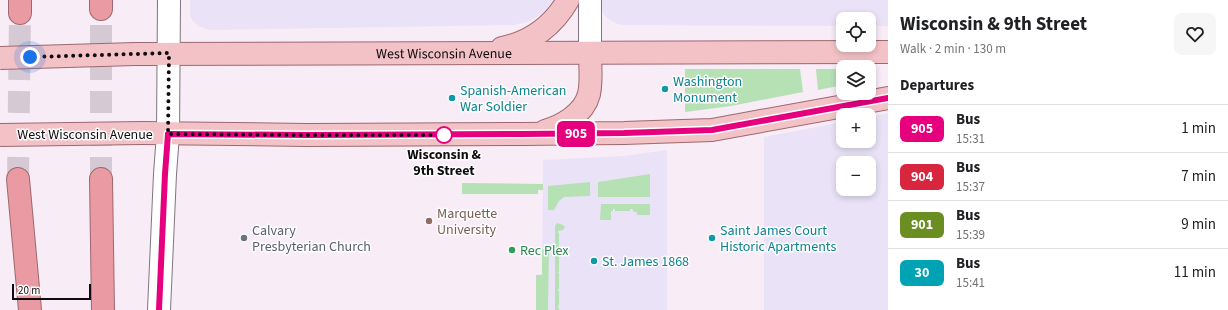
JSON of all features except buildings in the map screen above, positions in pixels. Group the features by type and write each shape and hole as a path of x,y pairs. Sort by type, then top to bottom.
{"highway":[{"path":"16,310 18,179 30,310"},
{"path":"101,180 103,310"}],"main road":[{"path":"480,53 522,41 546,28 561,12 568,0"},
{"name":"West Wisconsin Avenue","path":"0,58 169,53 888,52"},
{"path":"522,134 537,133 550,130 561,125 572,118 586,103 589,94 590,53"},
{"name":"West Wisconsin Avenue","path":"0,134 522,134 712,130 888,98"}],"street":[{"path":"159,310 168,134 169,0"},
{"path":"590,0 590,53"}],"shaded area":[{"path":"190,0 553,0 540,15 530,21 514,25 210,30 200,27 193,21 190,16"},
{"path":"598,0 888,0 888,26 876,26 876,12 836,12 836,26 624,25 617,24 604,15"},
{"path":"888,113 888,310 764,310 764,137 836,123 836,148 876,148 876,116"},
{"path":"667,150 667,310 536,310 536,275 542,274 543,160 624,156"}],"green space":[{"path":"685,69 800,69 803,92 731,106 685,112"},
{"path":"816,69 836,69 836,86 818,90"},
{"path":"650,174 650,197 598,197 598,182"},
{"path":"590,182 590,196 564,197 559,201 554,210 548,210 548,186"},
{"path":"462,183 543,184 543,190 538,190 538,194 462,194"},
{"path":"601,204 650,204 650,215 637,215 637,212 634,212 632,209 630,209 630,211 615,211 615,209 613,209 613,211 611,211 611,220 600,220"},
{"path":"557,223 565,227 563,230 558,231 559,310 555,310 555,226"},
{"path":"542,249 549,249 548,310 536,310 536,275 542,275"}],"tunnel":[{"path":"101,9 101,179"},
{"path":"18,179 20,13"}],"bus line":[{"name":"905","path":"159,310 168,134 522,134 712,130 888,98"}],"place":[{"name":"Washington Monument","path":"665,89"},
{"name":"Spanish-American War Soldier","path":"452,98"},
{"name":"Wisconsin & 9th Street","path":"444,135"},
{"name":"Marquette University","path":"429,221"},
{"name":"Calvary Presbyterian Church","path":"244,238"},
{"name":"Saint James Court Historic Apartments","path":"712,238"},
{"name":"Rec Plex","path":"512,250"},
{"name":"St. James 1868","path":"594,261"}],"route":[{"path":"30,57 169,53 168,134 444,135"}]}
